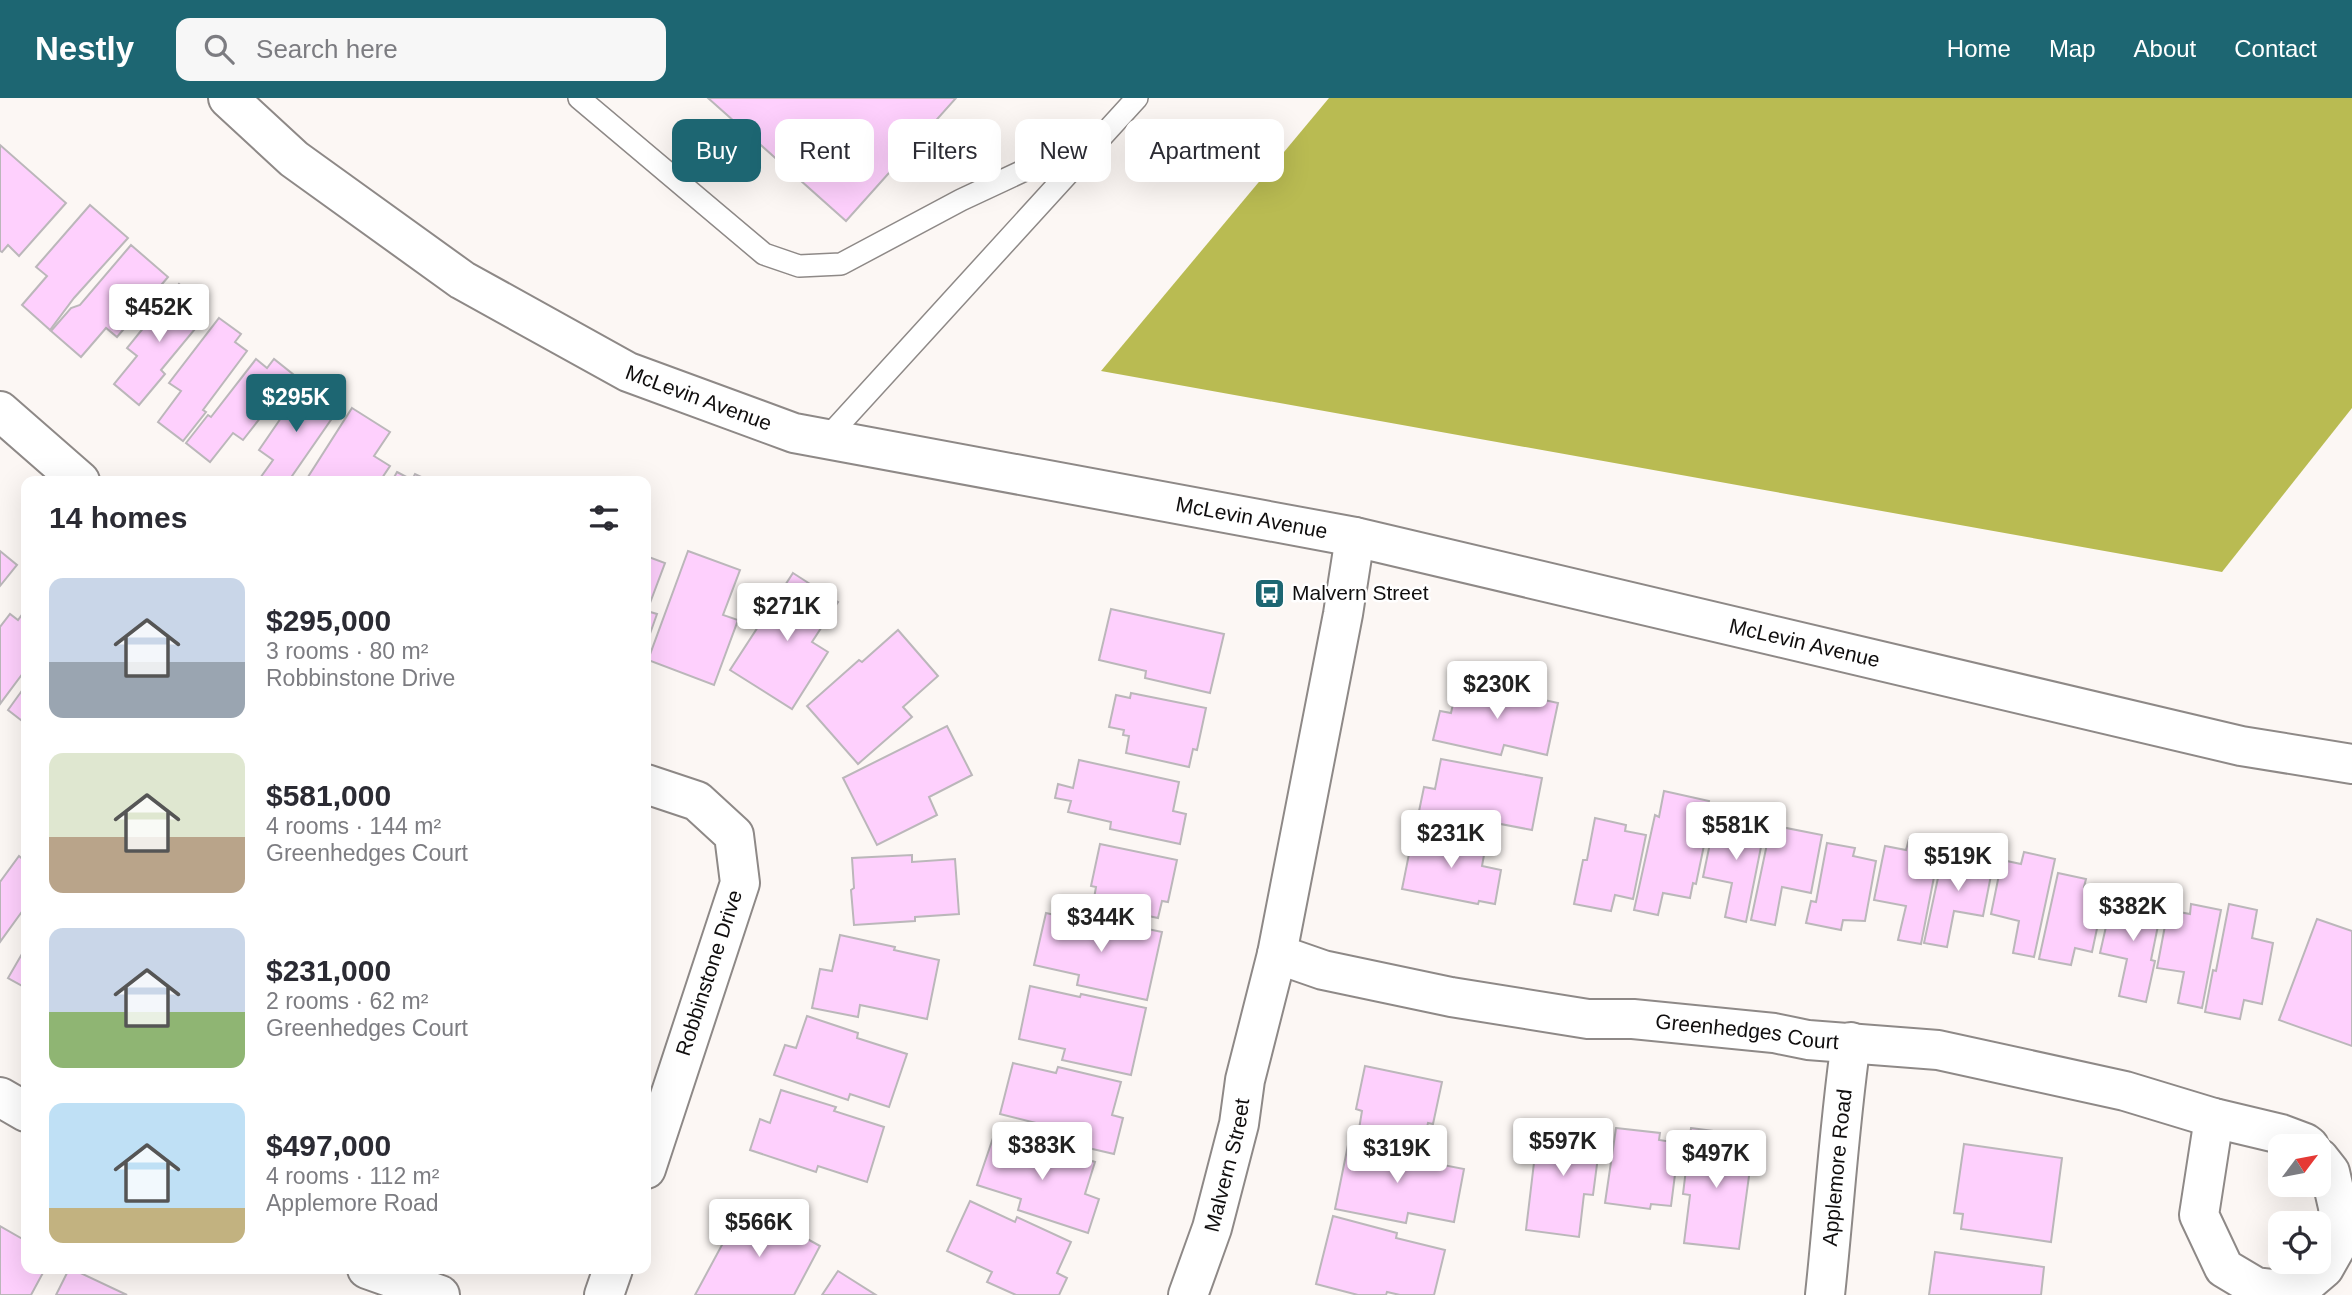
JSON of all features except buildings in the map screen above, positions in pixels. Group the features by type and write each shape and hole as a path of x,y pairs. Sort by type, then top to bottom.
{"street":[{"name":"McLevin Avenue","path":"228,98 295,159 462,280 628,372 794,433 1355,537 2241,746 2352,764"},
{"path":"0,411 74,476"},
{"name":"Malvern Street","path":"1188,1295 1212,1228 1239,1124 1245,1080 1277,954 1343,614 1355,537"},
{"name":"Robbinstone Drive","path":"651,786 697,801 734,835 740,883 651,1154"},
{"name":"Greenhedges Court","path":"1277,954 1323,970 1451,997 1588,1019 1633,1019 1774,1033 1808,1040 1938,1050 2124,1090 2214,1118 2281,1134"},
{"name":"Applemore Road","path":"1825,1295 1842,1107 1851,1042"},
{"path":"0,1097 21,1109"},
{"path":"2214,1118 2199,1215 2224,1268 2256,1287 2296,1292 2324,1268 2340,1240 2338,1207 2331,1176"},
{"path":"381,1274 440,1295"},
{"path":"604,1295 611,1274"}],"lane":[{"path":"579,98 764,254 799,267 841,264 961,200 1015,175"},
{"path":"1111,126 1137,98"},
{"path":"825,440 1059,182"}],"shaded area":[{"path":"1329,98 2352,98 2352,408 2222,572 1101,371 1259,182 1284,182 1284,152"}],"place":[{"name":"Malvern Street","path":"1269,593"}]}
